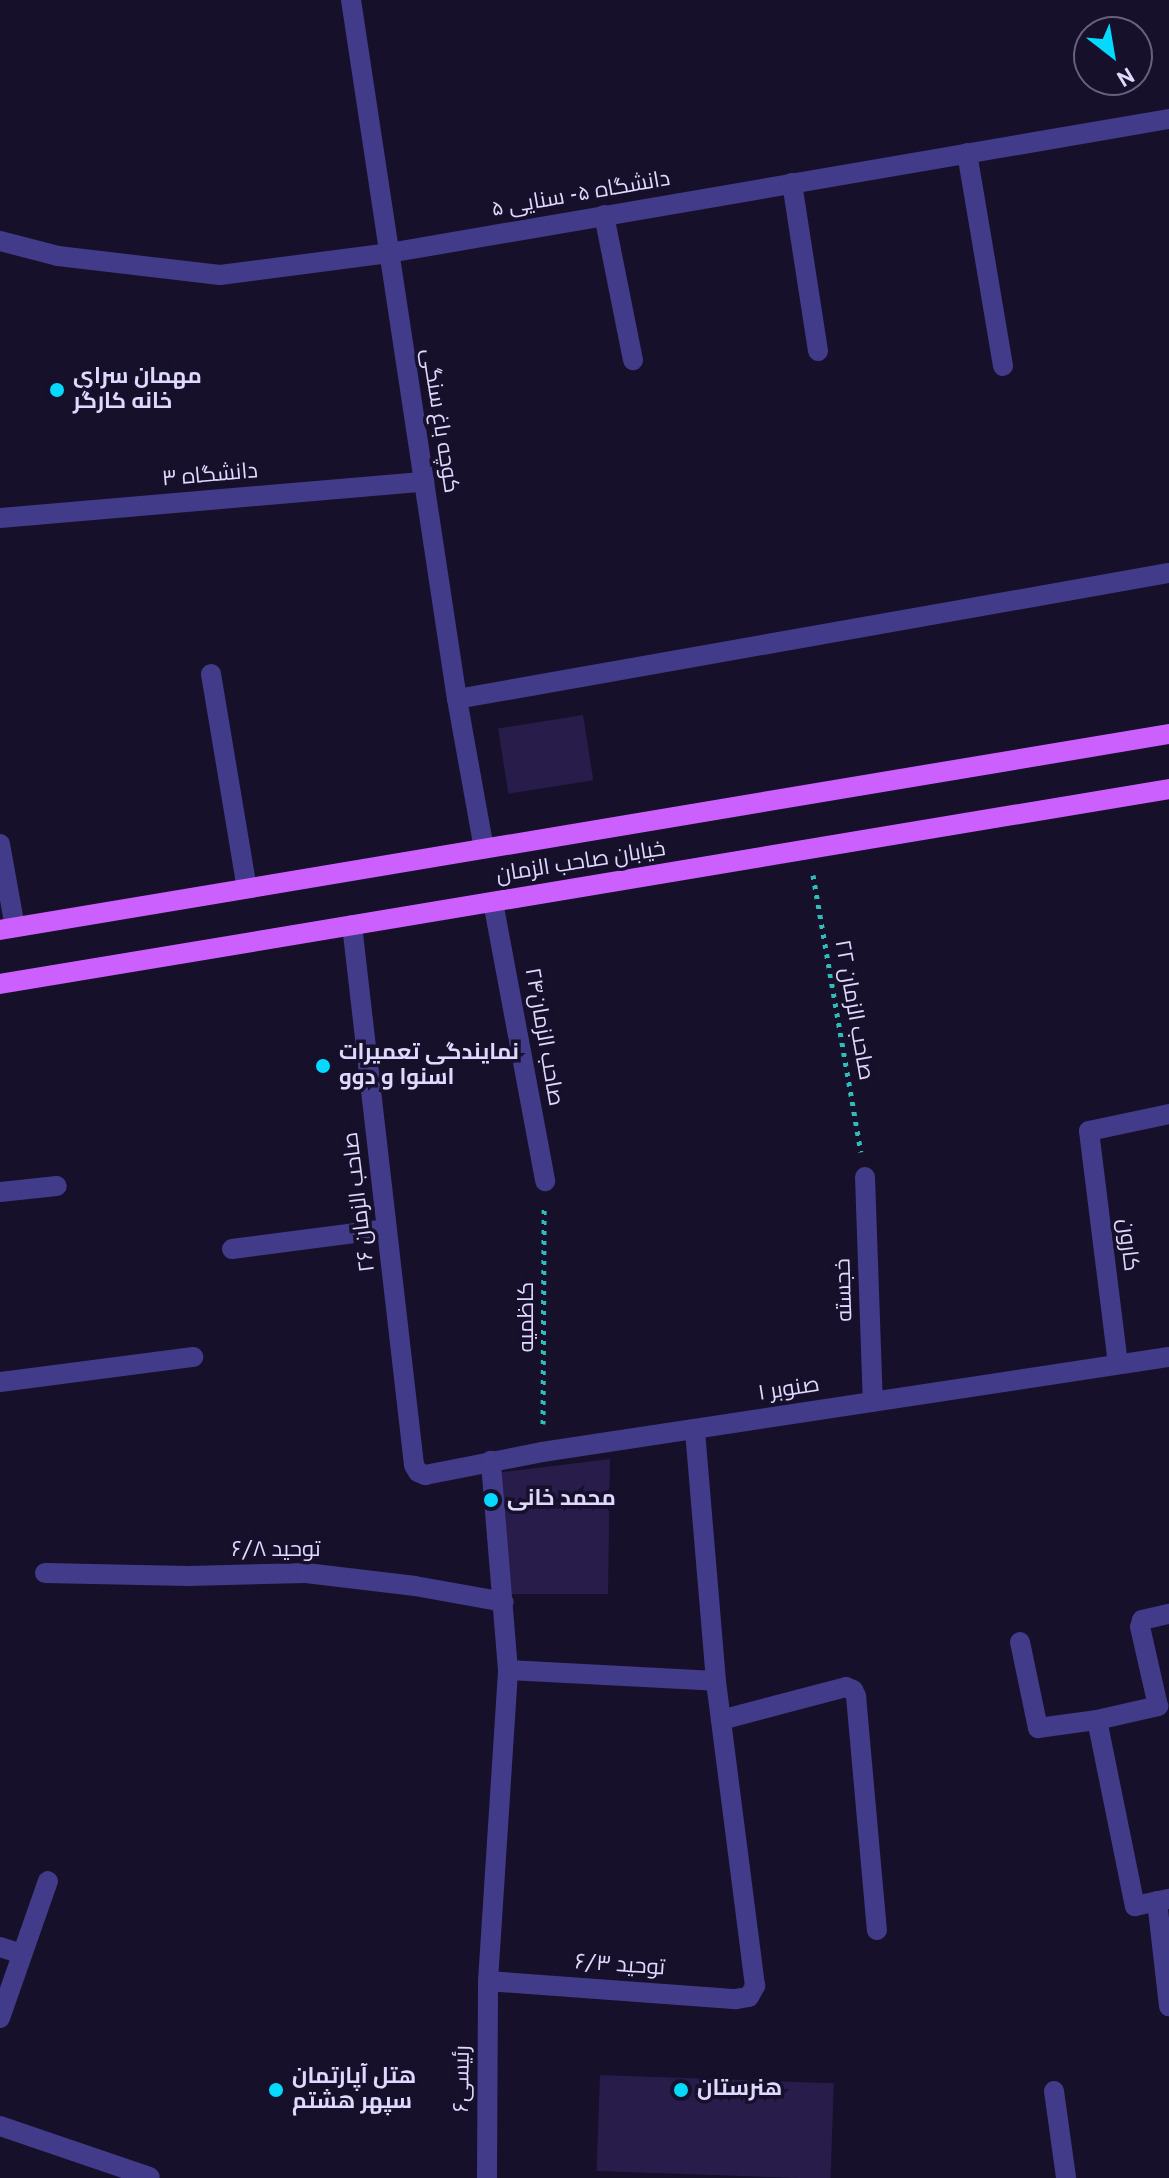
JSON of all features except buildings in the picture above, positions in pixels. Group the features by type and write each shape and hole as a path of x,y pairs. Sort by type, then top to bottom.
{"main road":[{"path":"8,928 1169,734"},
{"name":"خیابان صاحب الزمان","path":"0,984 1169,789"}],"street":[{"name":"کوچه باغ سنگی","path":"351,0 457,699 484,849"},
{"name":"دانشگاه ۵- سنایی ۵","path":"0,241 58,256 220,275 389,253 1169,119"},
{"path":"967,153 1003,366"},
{"path":"792,183 818,351"},
{"path":"604,215 633,360"},
{"name":"دانشگاه ۳","path":"0,518 424,482"},
{"path":"457,699 1169,573"},
{"path":"211,674 247,888"},
{"path":"0,844 8,928"},
{"name":"صاحب الزمان۲۴","path":"493,902 545,1181"},
{"name":"صاحب الزمان ۲۶","path":"352,925 414,1465 418,1472"},
{"name":"کارون","path":"1118,1364 1089,1131 1169,1114"},
{"name":"خجسته","path":"865,1177 873,1402"},
{"path":"0,1192 57,1186"},
{"path":"232,1249 387,1229"},
{"path":"0,1382 193,1357"},
{"name":"صنوبر ۱","path":"418,1472 425,1475 542,1452 1169,1357"},
{"path":"695,1429 721,1720 846,1687 853,1690 877,1930"},
{"name":"رئیسی۶","path":"487,2178 488,1981 508,1670 491,1461"},
{"name":"توحید ۶/۸","path":"45,1573 188,1576 306,1573 415,1586 504,1602"},
{"path":"1020,1642 1038,1728 1097,1720 1158,1706 1140,1627 1142,1620 1169,1614"},
{"path":"508,1670 716,1681"},
{"name":"توحید ۶/۳","path":"488,1981 749,1997 755,1986 721,1720"},
{"path":"1097,1720 1135,1906 1163,1900 1169,2006"},
{"path":"0,2018 48,1881"},
{"path":"0,1947 22,1954"},
{"path":"1054,2091 1066,2178"},
{"path":"0,2126 150,2177"}],"path":[{"name":"صاحب الزمان ۲۲","path":"808,849 865,1177"},
{"name":"کاظمیه","path":"542,1452 545,1181"}],"place":[{"name":"مهمان سرای خانه کارگر","path":"57,390"},
{"name":"نمایندگی تعمیرات اسنوا و دوو","path":"323,1066"},
{"name":"محمد خانی","path":"491,1500"},
{"name":"هتل آپارتمان سپهر هشتم","path":"276,2090"},
{"name":"هنرستان","path":"681,2090"}]}
